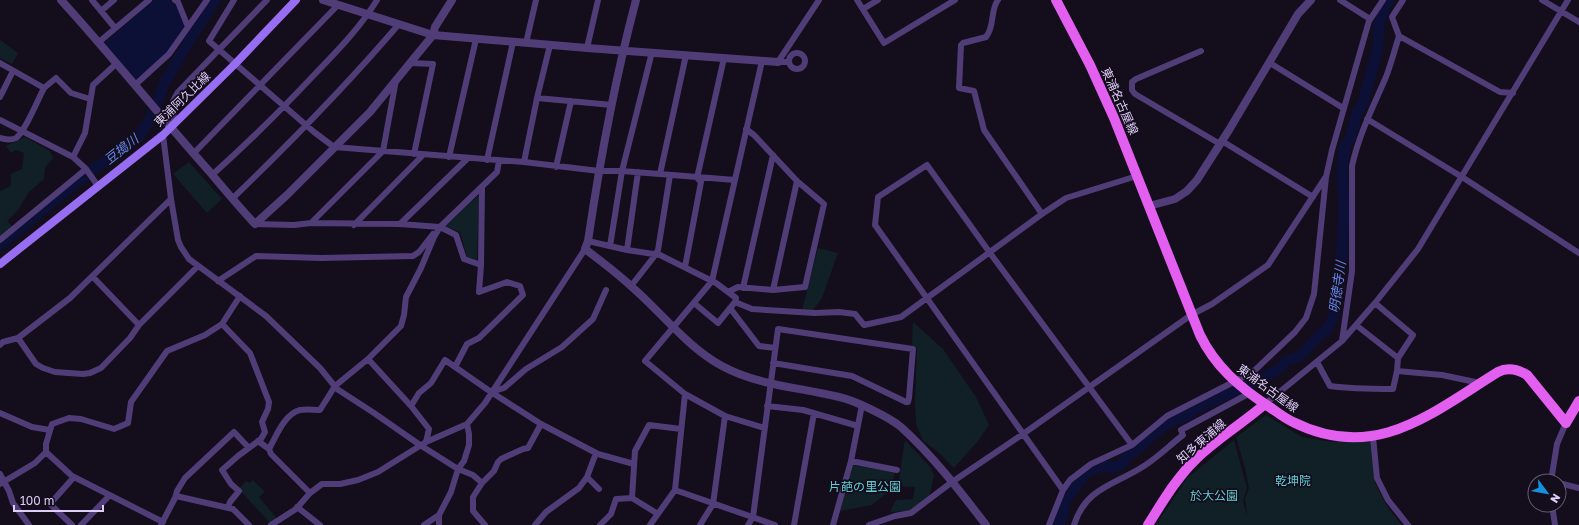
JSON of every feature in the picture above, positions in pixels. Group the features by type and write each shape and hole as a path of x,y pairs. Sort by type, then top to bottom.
{"main road":[{"name":"東浦阿久比線","path":"0,264 97,184 163,136 171,126 236,64 296,0"},
{"name":"東浦名古屋線","path":"1056,0 1114,118 1191,315 1205,346 1211,356 1235,382 1292,422 1332,436 1346,438 1373,437 1393,432 1412,424 1503,370 1513,369 1522,372 1531,379 1566,423"},
{"path":"1566,423 1579,401"},
{"name":"知多東浦線","path":"1148,525 1171,488 1197,458 1265,404"}],"street":[{"path":"61,0 99,42 193,154 255,224 400,224 440,227 456,235 464,259 481,265"},
{"path":"92,0 115,28"},
{"path":"101,11 114,0"},
{"path":"99,42 149,0"},
{"path":"175,0 178,2 188,27"},
{"path":"135,85 169,54 207,0"},
{"path":"234,0 209,41 307,126 334,147 524,162 599,171 638,172 735,180"},
{"path":"171,126 173,101 178,92 267,0"},
{"path":"323,0 433,35 587,48 789,62"},
{"path":"212,176 285,106 353,33 377,0"},
{"path":"255,224 287,195 370,112 433,35 435,27 452,0"},
{"path":"526,43 536,0"},
{"path":"587,48 598,0"},
{"path":"271,525 297,507 310,493 322,484 340,484 378,472 420,445 467,424 484,403 585,249 588,240 599,171 623,50 636,0"},
{"path":"778,62 819,0"},
{"path":"857,0 884,43 955,0"},
{"path":"863,9 878,0"},
{"path":"998,0 995,4 991,32 986,37 963,43 961,45 959,88 974,92 984,130 1042,214"},
{"path":"1149,206 1175,199 1187,191 1205,169 1270,63 1298,14 1311,0"},
{"path":"1340,0 1370,19"},
{"path":"1049,525 1063,490 1070,480 1091,464 1132,445 1167,416 1253,372 1295,332 1306,318 1314,294 1326,177 1343,108 1370,19 1383,0"},
{"path":"1342,341 1352,271 1352,166 1355,151 1367,118 1386,76 1399,36 1392,17 1403,0"},
{"path":"1542,0 1579,22"},
{"path":"1265,404 1342,341 1375,303 1418,249 1568,0"},
{"path":"193,154 338,5"},
{"path":"232,199 307,126 357,73 399,24"},
{"path":"1399,36 1500,92 1513,93"},
{"path":"450,157 476,39"},
{"path":"487,160 513,42"},
{"path":"524,162 550,45"},
{"path":"1201,51 1136,79 1132,82 1132,90 1135,94 1221,142 1313,197"},
{"path":"610,246 622,171 652,52"},
{"path":"660,174 686,55"},
{"path":"697,178 724,58"},
{"path":"762,61 712,281 645,361 685,394 725,416 764,428"},
{"path":"0,63 44,88"},
{"path":"73,157 85,133 93,85 117,63"},
{"path":"410,63 433,64 414,154"},
{"path":"1270,63 1343,108"},
{"path":"0,97 13,71"},
{"path":"0,138 10,140 15,138 22,131 44,88 56,78 71,93 90,99"},
{"path":"311,223 383,151 396,80"},
{"path":"537,98 612,105"},
{"path":"556,167 571,101"},
{"path":"1367,118 1462,176 1579,253"},
{"path":"0,120 73,157 86,169 97,184"},
{"path":"728,292 738,288 773,290 805,287 824,204 797,181 754,135 746,129"},
{"path":"163,136 171,199 181,247 189,259 258,309 320,368 337,389 420,445 458,469 474,475 482,482"},
{"path":"354,225 423,155"},
{"path":"743,288 773,155"},
{"path":"400,224 468,158"},
{"path":"218,280 256,256 321,258 413,256 419,252 440,227 497,172 499,161"},
{"path":"1063,490 875,225 878,197 927,166 1132,445"},
{"path":"0,240 86,169"},
{"path":"627,250 638,172"},
{"path":"631,286 658,250 670,175"},
{"path":"735,302 752,309 814,313 839,312 855,314 864,325 901,317 1066,198 1137,176"},
{"path":"869,525 911,512 1191,315 1212,304 1268,265 1326,177"},
{"path":"685,267 701,182 697,178"},
{"path":"773,290 797,181"},
{"path":"455,367 467,344 479,338 523,295 520,286 507,282 479,292 481,265 482,187"},
{"path":"0,344 18,338 70,298 171,199"},
{"path":"425,244 431,232 432,226"},
{"path":"269,449 288,419 298,411 320,410 335,386 368,359 400,326 404,314 406,297 440,227"},
{"path":"588,240 627,250 655,254 712,281 736,298 735,302 718,323 694,303"},
{"path":"585,249 631,286 694,347 721,365 746,377 771,384 840,397 862,405 900,426 924,450 952,482 986,525"},
{"path":"18,338 36,364 55,372 90,373 102,368 140,325 198,266"},
{"path":"93,277 140,325"},
{"path":"491,392 504,388 526,369 562,347 593,319 606,290"},
{"path":"2,483 35,463 46,452 46,444 52,424 69,418 81,419 114,429 128,423 131,402 167,351 205,334 222,324 240,296"},
{"path":"1317,362 1330,386 1368,390 1393,389 1398,358 1413,335 1375,303"},
{"path":"730,308 759,346 775,348"},
{"path":"222,324 250,353 269,402 268,409 262,422 265,432 258,441 222,470 231,484 239,491 228,507"},
{"path":"1356,325 1398,358"},
{"path":"748,525 752,517 771,384 773,363 778,329 913,349 908,402 852,376 773,363"},
{"path":"368,359 411,406 429,429 426,442"},
{"path":"411,406 419,393 431,383 445,360 491,392 542,424 596,453 611,459 634,464"},
{"path":"1397,371 1442,375 1480,383"},
{"path":"1463,379 1469,385 1468,391"},
{"path":"1074,525 1083,505 1094,492 1144,466 1183,435 1181,430 1250,393"},
{"path":"650,525 675,490 685,394"},
{"path":"833,525 851,461 862,405"},
{"path":"767,406 814,413 858,426"},
{"path":"0,413 32,427 50,430"},
{"path":"794,525 814,413"},
{"path":"700,525 713,504 725,416"},
{"path":"1553,473 1557,444 1566,423"},
{"path":"438,525 439,515 451,492 458,469 464,461 469,434 467,424"},
{"path":"486,525 473,511 472,496 482,482 494,471 501,459 528,448 542,424"},
{"path":"632,498 635,451 649,425 681,429"},
{"path":"46,452 74,477 162,524 177,491 185,478 234,432 249,448"},
{"path":"1373,437 1377,478 1388,500 1408,525"},
{"path":"258,441 269,449 271,454 310,493"},
{"path":"535,525 540,518 558,502 579,488 587,477 596,453"},
{"path":"851,461 897,470"},
{"path":"0,474 2,483 13,503 27,523"},
{"path":"72,525 50,504 74,477"},
{"path":"587,477 599,489"},
{"path":"1567,485 1579,488"},
{"path":"675,490 775,525"},
{"path":"81,525 109,496"},
{"path":"176,496 233,508 249,525"},
{"path":"600,525 611,514 616,498 632,498 658,514"},
{"path":"297,507 320,525"},
{"path":"1553,513 1555,525"},
{"path":"424,525 439,515"}],"green space":[{"path":"0,40 18,53 12,64 0,58"},
{"path":"25,137 50,151 53,158 45,168 44,179 28,193 19,209 7,221 12,226 0,237 0,191 11,186 11,174 22,169 24,153 16,150 11,153 6,146"},
{"path":"189,162 222,199 207,213 173,174"},
{"path":"479,195 477,260 467,257 460,232 445,226"},
{"path":"818,248 838,253 822,298 813,310 802,310"},
{"path":"913,322 943,349 976,397 989,425 978,441 954,468 937,451 923,441 916,424 915,404 917,348 912,345"},
{"name":"乾坤院","path":"1266,415 1302,437 1333,442 1373,437 1375,483 1388,508 1402,525 1156,525 1187,478 1234,440 1247,488 1243,501 1247,516 1245,499 1249,488 1236,437"},
{"path":"905,440 931,468 934,475 929,498 909,511 890,512 896,500 913,499 915,487 898,486"},
{"name":"片葩の里公園","path":"853,465 895,472 890,490 872,505 840,511"},
{"path":"253,480 265,492 259,497 277,519 270,523 239,489 246,481 249,483"}],"shaded area":[{"path":"154,0 171,0 177,3 185,26 168,52 136,80 104,43"}],"waterway":[{"name":"豆搗川","path":"0,245 92,170 112,158 138,138 151,118 165,82 215,0"},
{"name":"明徳寺川","path":"1058,525 1062,517 1065,500 1086,473 1105,465 1110,468 1121,465 1126,457 1162,427 1174,420 1187,416 1197,408 1253,383 1279,369 1285,362 1300,356 1320,335 1327,330 1334,315 1339,289 1344,216 1342,169 1345,147 1351,136 1357,113 1363,103 1378,47 1379,25 1384,8 1389,0"}],"park label":[{"name":"於大公園","path":"1214,495"}]}
